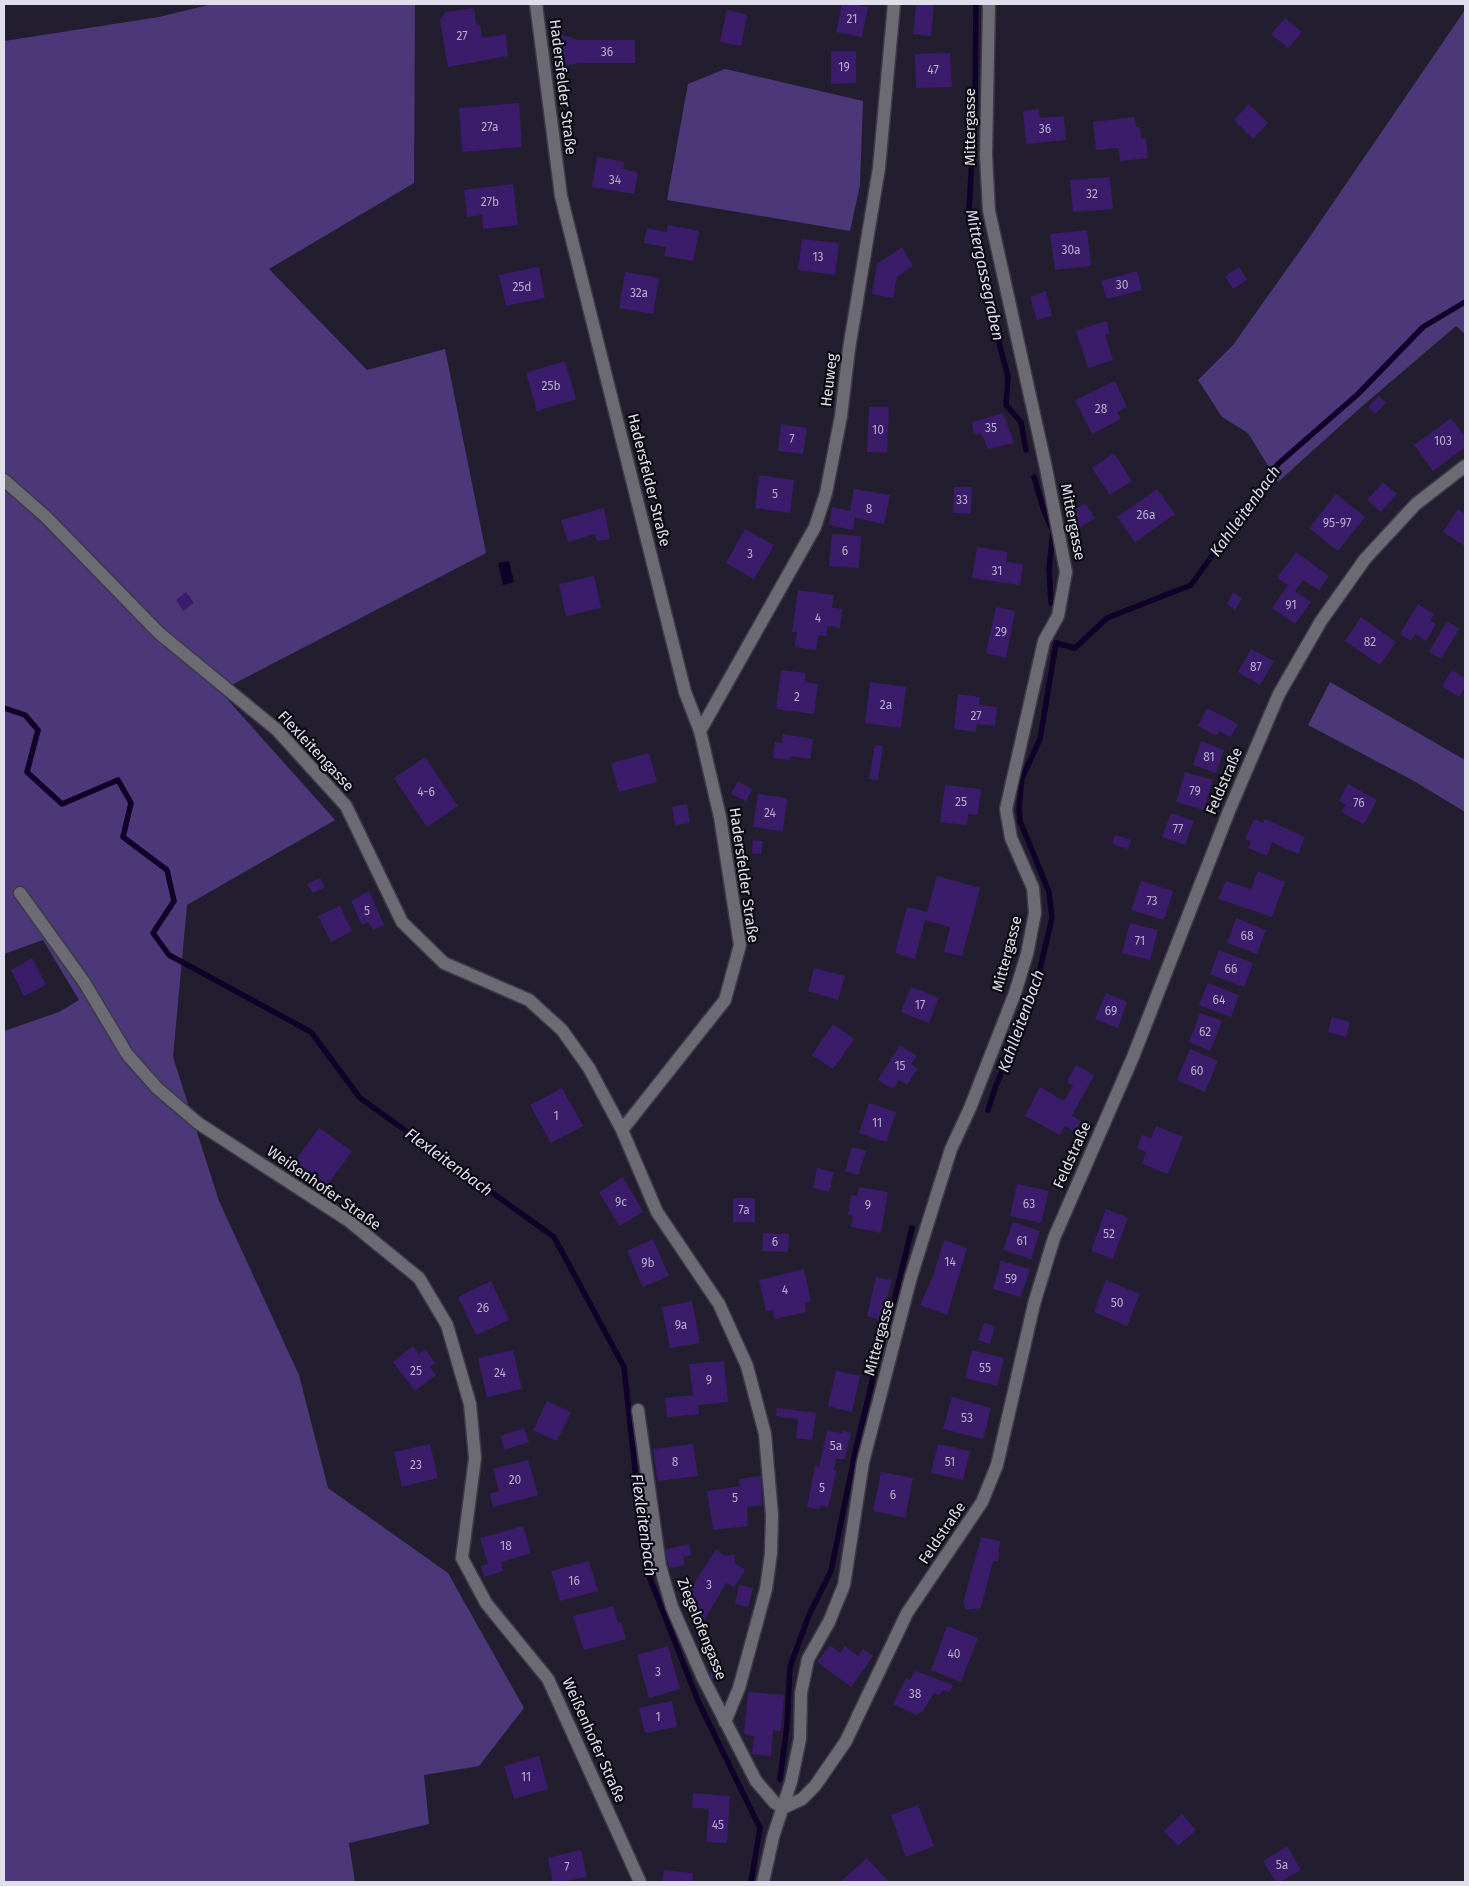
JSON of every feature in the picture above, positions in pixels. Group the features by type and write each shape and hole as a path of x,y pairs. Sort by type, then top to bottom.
{"street":[{"name":"Hadersfelder Straße","path":"536,4 561,196 685,692 700,731 720,816 740,945 725,1000 622,1130"},
{"name":"Heuweg","path":"700,731 815,527 826,493 841,416 850,340 879,168 894,4"},
{"name":"Mittergasse","path":"783,1808 791,1782 800,1739 800,1693 808,1659 829,1622 844,1585 863,1462 912,1277 951,1149 970,1108 1015,993 1027,954 1035,913 1033,888 1011,838 1006,809 1044,641 1058,616 1066,572 1046,468 989,211 986,155 989,4"},
{"name":"Feldstraße","path":"783,1808 802,1799 815,1786 846,1741 907,1613 982,1502 997,1465 1034,1304 1054,1238 1134,1057 1229,811 1278,694 1322,621 1365,559 1416,504 1465,466"},
{"name":"Flexleitengasse","path":"4,480 46,516 159,632 277,730 346,806 402,922 444,962 530,1000 562,1030 589,1068 622,1130"},
{"name":"Weißenhofer Straße","path":"20,893 84,982 127,1054 157,1088 198,1123 349,1221 419,1278 447,1325 470,1404 475,1458 462,1558 486,1603 548,1679 640,1882"},
{"path":"622,1130 657,1212 719,1304 747,1366 765,1434 772,1515 771,1552 766,1589 739,1688 724,1722"},
{"name":"Ziegelofengasse","path":"638,1410 660,1566 672,1607 702,1678 756,1781 775,1803 783,1808"},
{"path":"763,1882 773,1837 783,1808"}],"shaded area":[{"path":"212,4 415,4 414,183 269,269 367,370 445,349 486,553 220,691 335,820 187,905 173,1057 219,1201 299,1375 328,1488 448,1573 524,1708 479,1766 424,1775 429,1824 349,1843 355,1882 4,1882 4,1031 59,1012 79,1000 43,940 4,954 4,41 159,17"},
{"path":"1465,10 1465,334 1456,326 1360,408 1278,482 1248,433 1222,417 1198,380 1233,345 1309,238"},
{"path":"725,69 863,101 860,185 850,231 667,200 688,84"},
{"path":"509,561 514,582 503,585 498,563"},
{"path":"1330,682 1465,760 1465,812 1414,781 1308,725"}],"building":[{"path":"842,4 868,7 862,37 836,32"},
{"path":"916,4 934,4 931,36 913,34"},
{"path":"474,8 476,24 480,25 482,38 506,34 508,56 448,67 440,20 445,12"},
{"path":"727,10 747,15 741,46 720,42"},
{"path":"1285,18 1302,32 1288,48 1271,34"},
{"path":"552,31 578,40 635,40 635,63 578,63 560,67"},
{"path":"831,51 856,51 856,83 831,84"},
{"path":"950,53 952,87 916,88 915,54"},
{"path":"519,103 522,147 462,152 459,108"},
{"path":"1249,104 1268,123 1253,139 1234,120"},
{"path":"1039,109 1040,118 1064,116 1066,140 1026,144 1023,111"},
{"path":"1135,117 1136,127 1140,127 1141,139 1146,138 1148,158 1120,161 1118,148 1096,150 1093,122"},
{"path":"597,157 624,162 623,169 638,172 634,194 592,187"},
{"path":"1110,177 1113,209 1073,212 1070,180"},
{"path":"513,184 518,225 483,229 482,215 467,217 464,190"},
{"path":"668,225 699,231 693,261 664,256 666,247 644,243 647,228 667,232"},
{"path":"1087,230 1091,266 1055,270 1050,234"},
{"path":"802,239 839,243 835,275 798,270"},
{"path":"902,247 913,266 897,277 893,298 872,294 877,264"},
{"path":"539,267 545,298 506,306 499,275"},
{"path":"1239,267 1247,280 1233,289 1225,276"},
{"path":"1137,271 1142,290 1107,299 1101,281"},
{"path":"625,272 659,278 653,314 619,308"},
{"path":"1046,291 1052,316 1037,320 1030,297"},
{"path":"1106,321 1110,333 1105,335 1113,360 1088,368 1076,331"},
{"path":"565,361 576,399 537,411 526,373"},
{"path":"1115,381 1127,407 1117,412 1121,419 1092,434 1075,400"},
{"path":"1379,396 1386,403 1375,414 1368,407"},
{"path":"869,407 889,407 887,453 867,452"},
{"path":"1003,413 1014,443 988,449 981,433 974,435 972,422"},
{"path":"1451,418 1465,437 1465,447 1433,471 1414,445"},
{"path":"781,424 807,428 803,454 778,451"},
{"path":"1114,453 1132,481 1110,495 1092,468"},
{"path":"759,475 794,480 790,513 755,508"},
{"path":"1383,482 1397,494 1381,512 1367,500"},
{"path":"954,487 972,487 971,514 953,513"},
{"path":"854,489 890,495 884,524 855,518 853,530 829,525 832,507 850,511"},
{"path":"1157,489 1175,514 1135,542 1117,517"},
{"path":"1336,494 1365,517 1338,551 1309,528"},
{"path":"1085,503 1095,518 1080,528 1071,513"},
{"path":"604,508 610,539 597,541 595,534 568,542 561,520"},
{"path":"1458,509 1465,514 1465,546 1443,532"},
{"path":"745,529 774,545 754,579 726,563"},
{"path":"832,534 861,536 859,568 829,566"},
{"path":"977,547 1007,552 1006,562 1023,564 1020,585 972,578"},
{"path":"1296,552 1329,576 1319,590 1303,580 1295,591 1311,602 1295,624 1272,608 1288,585 1277,578"},
{"path":"594,576 601,608 566,616 559,584"},
{"path":"798,590 834,595 832,608 842,609 840,628 828,626 826,636 818,635 816,650 795,647 797,632 792,632"},
{"path":"186,592 194,603 183,611 176,600"},
{"path":"1233,592 1242,598 1235,610 1227,604"},
{"path":"1418,604 1434,614 1430,621 1436,624 1426,641 1415,634 1411,641 1400,634"},
{"path":"996,607 1015,611 1006,658 986,653"},
{"path":"1361,617 1396,642 1380,665 1345,641"},
{"path":"1447,621 1459,629 1441,659 1429,652"},
{"path":"1251,649 1274,661 1260,685 1238,672"},
{"path":"781,670 806,673 805,682 818,684 814,714 776,709"},
{"path":"1452,670 1465,678 1465,687 1459,697 1442,686"},
{"path":"870,682 906,687 901,728 865,723"},
{"path":"958,694 980,697 979,705 997,707 995,726 977,724 976,732 954,729"},
{"path":"1207,708 1238,724 1231,737 1219,731 1216,736 1198,726"},
{"path":"783,734 813,739 810,759 790,756 789,760 773,758 775,742 782,743"},
{"path":"1201,741 1224,750 1216,773 1193,765"},
{"path":"875,745 883,746 878,780 869,779"},
{"path":"649,753 657,782 619,792 611,763"},
{"path":"425,757 458,806 427,827 394,778"},
{"path":"1185,772 1213,780 1204,810 1176,802"},
{"path":"738,781 752,789 746,801 731,794"},
{"path":"1348,784 1377,800 1364,824 1341,812 1346,805 1339,801"},
{"path":"945,785 981,789 978,815 968,814 967,825 940,822"},
{"path":"758,794 787,798 783,831 753,827"},
{"path":"687,804 690,823 675,825 672,807"},
{"path":"1171,813 1194,821 1185,845 1162,837"},
{"path":"1254,819 1263,823 1265,819 1305,837 1298,854 1272,842 1267,856 1248,848 1251,841 1245,839"},
{"path":"1115,835 1131,840 1128,849 1112,844"},
{"path":"753,840 763,841 761,854 752,853"},
{"path":"1258,871 1285,882 1272,917 1218,899 1226,881 1251,889"},
{"path":"937,876 980,888 962,956 944,952 950,927 925,920 915,959 895,953 907,907 927,912"},
{"path":"320,878 325,887 313,893 307,884"},
{"path":"1141,881 1173,891 1164,920 1131,910"},
{"path":"369,891 384,925 373,930 368,922 362,925 351,901"},
{"path":"340,906 352,931 331,942 318,916"},
{"path":"1236,918 1266,930 1257,954 1227,943"},
{"path":"1130,923 1158,930 1150,960 1122,953"},
{"path":"1219,950 1253,963 1244,987 1210,974"},
{"path":"32,958 46,985 24,996 11,970"},
{"path":"814,968 845,976 838,1000 808,991"},
{"path":"1208,983 1239,995 1231,1017 1199,1005"},
{"path":"911,987 939,998 929,1023 901,1012"},
{"path":"1106,993 1127,1002 1118,1028 1095,1019"},
{"path":"1200,1013 1222,1021 1210,1051 1189,1042"},
{"path":"1332,1017 1350,1022 1346,1037 1328,1032"},
{"path":"833,1024 854,1039 833,1069 812,1055"},
{"path":"900,1045 917,1056 911,1064 918,1068 907,1085 899,1080 893,1089 878,1080"},
{"path":"1190,1049 1218,1061 1205,1092 1177,1080"},
{"path":"1076,1065 1094,1075 1072,1116 1081,1121 1075,1132 1065,1126 1060,1135 1025,1116 1040,1087 1064,1101 1073,1086 1067,1082"},
{"path":"562,1088 583,1126 551,1143 530,1105"},
{"path":"869,1103 896,1112 886,1142 859,1133"},
{"path":"1156,1126 1183,1137 1168,1174 1142,1164 1146,1152 1137,1148 1142,1135 1151,1138"},
{"path":"319,1128 352,1151 326,1187 293,1164"},
{"path":"852,1147 866,1151 858,1175 845,1171"},
{"path":"817,1168 834,1172 829,1192 813,1188"},
{"path":"623,1177 643,1212 619,1226 599,1192"},
{"path":"1017,1184 1049,1191 1041,1223 1010,1216"},
{"path":"859,1187 888,1192 881,1233 851,1227 853,1216 848,1215 851,1195 857,1196"},
{"path":"733,1198 755,1198 755,1222 733,1222"},
{"path":"1106,1209 1128,1218 1113,1259 1091,1251"},
{"path":"1013,1222 1040,1231 1031,1259 1003,1250"},
{"path":"763,1233 789,1234 788,1252 762,1251"},
{"path":"653,1239 669,1276 643,1287 627,1251"},
{"path":"944,1240 967,1248 947,1315 920,1305 933,1276"},
{"path":"1001,1261 1030,1269 1021,1297 993,1289"},
{"path":"804,1269 811,1301 805,1303 806,1312 775,1319 773,1310 766,1311 759,1280"},
{"path":"876,1277 892,1280 881,1320 867,1316"},
{"path":"1106,1280 1140,1294 1127,1326 1094,1312"},
{"path":"491,1281 509,1320 476,1335 458,1297"},
{"path":"692,1301 700,1343 670,1348 662,1307"},
{"path":"984,1323 995,1326 990,1344 978,1340"},
{"path":"413,1346 419,1354 425,1349 435,1363 430,1367 436,1375 415,1391 393,1362"},
{"path":"513,1350 522,1389 487,1397 478,1358"},
{"path":"972,1350 1004,1358 997,1386 965,1378"},
{"path":"724,1361 728,1402 698,1405 699,1414 667,1417 665,1398 693,1395 689,1364"},
{"path":"836,1371 860,1376 852,1412 828,1406"},
{"path":"952,1397 991,1408 983,1439 943,1429"},
{"path":"547,1401 571,1412 557,1441 533,1430"},
{"path":"777,1408 816,1413 812,1440 796,1438 798,1419 776,1416"},
{"path":"524,1428 529,1442 505,1450 500,1436"},
{"path":"843,1430 851,1433 845,1459 836,1459 834,1470 837,1470 828,1507 821,1505 819,1509 807,1507 815,1466 819,1467 827,1431 842,1433"},
{"path":"430,1444 438,1478 402,1487 394,1452"},
{"path":"693,1444 698,1476 658,1481 653,1449"},
{"path":"938,1444 970,1451 963,1480 931,1473"},
{"path":"528,1460 538,1495 493,1507 490,1494 499,1491 493,1469"},
{"path":"881,1472 913,1478 905,1518 873,1511"},
{"path":"761,1476 762,1505 747,1507 748,1526 713,1530 707,1491 740,1486 739,1479"},
{"path":"523,1526 531,1553 501,1562 503,1571 484,1577 481,1566 488,1564 480,1538"},
{"path":"981,1537 1000,1541 998,1561 993,1561 981,1608 966,1610 963,1603"},
{"path":"689,1544 691,1555 683,1557 685,1565 669,1568 665,1549"},
{"path":"716,1549 725,1556 734,1555 735,1563 745,1570 734,1587 726,1583 704,1621 692,1614 696,1607 684,1600"},
{"path":"589,1561 598,1591 560,1601 551,1571"},
{"path":"739,1585 753,1588 748,1607 735,1604"},
{"path":"613,1606 618,1623 621,1622 626,1639 584,1650 573,1616"},
{"path":"947,1626 978,1638 961,1682 931,1670"},
{"path":"830,1645 840,1653 845,1646 858,1656 863,1649 873,1656 851,1687 817,1662"},
{"path":"668,1646 680,1689 649,1698 637,1655"},
{"path":"712,1667 721,1669 719,1680 710,1678"},
{"path":"915,1671 953,1685 950,1692 943,1690 940,1695 934,1693 923,1711 916,1715 893,1704 906,1678 910,1680"},
{"path":"748,1692 784,1695 781,1731 773,1730 771,1756 752,1754 754,1736 744,1734"},
{"path":"672,1701 677,1727 645,1733 639,1708"},
{"path":"539,1756 548,1789 514,1799 504,1766"},
{"path":"693,1793 730,1796 727,1843 706,1842 709,1809 692,1808"},
{"path":"918,1805 934,1846 906,1857 891,1815"},
{"path":"1182,1814 1196,1830 1178,1846 1164,1831"},
{"path":"1287,1846 1301,1870 1280,1882 1276,1882 1263,1861"},
{"path":"581,1850 587,1877 553,1882 548,1858"},
{"path":"867,1858 889,1882 840,1882"},
{"path":"664,1870 693,1873 692,1882 662,1882"}],"waterway":[{"name":"Mittergassegraben","path":"976,4 975,101 969,211 992,316 1008,377 1006,405 1021,422 1026,450"},
{"name":"Kahlleitenbach","path":"988,1110 995,1088 1035,990 1052,918 1049,892 1020,821 1019,808 1022,778 1040,739 1056,643 1075,648 1107,618 1191,585 1278,464 1358,394 1423,327 1465,302"},
{"name":"Mittergassegraben","path":"1034,477 1044,511 1053,531 1049,569 1051,603"},
{"name":"Flexleitenbach","path":"4,708 25,715 38,730 27,772 62,804 118,780 131,803 123,837 167,870 174,901 153,933 169,955 311,1032 360,1098 554,1237 624,1367 638,1498 649,1576 698,1701 760,1828 751,1882"},
{"path":"780,1779 787,1725 790,1667 809,1615 831,1571 856,1448 912,1228"}]}
